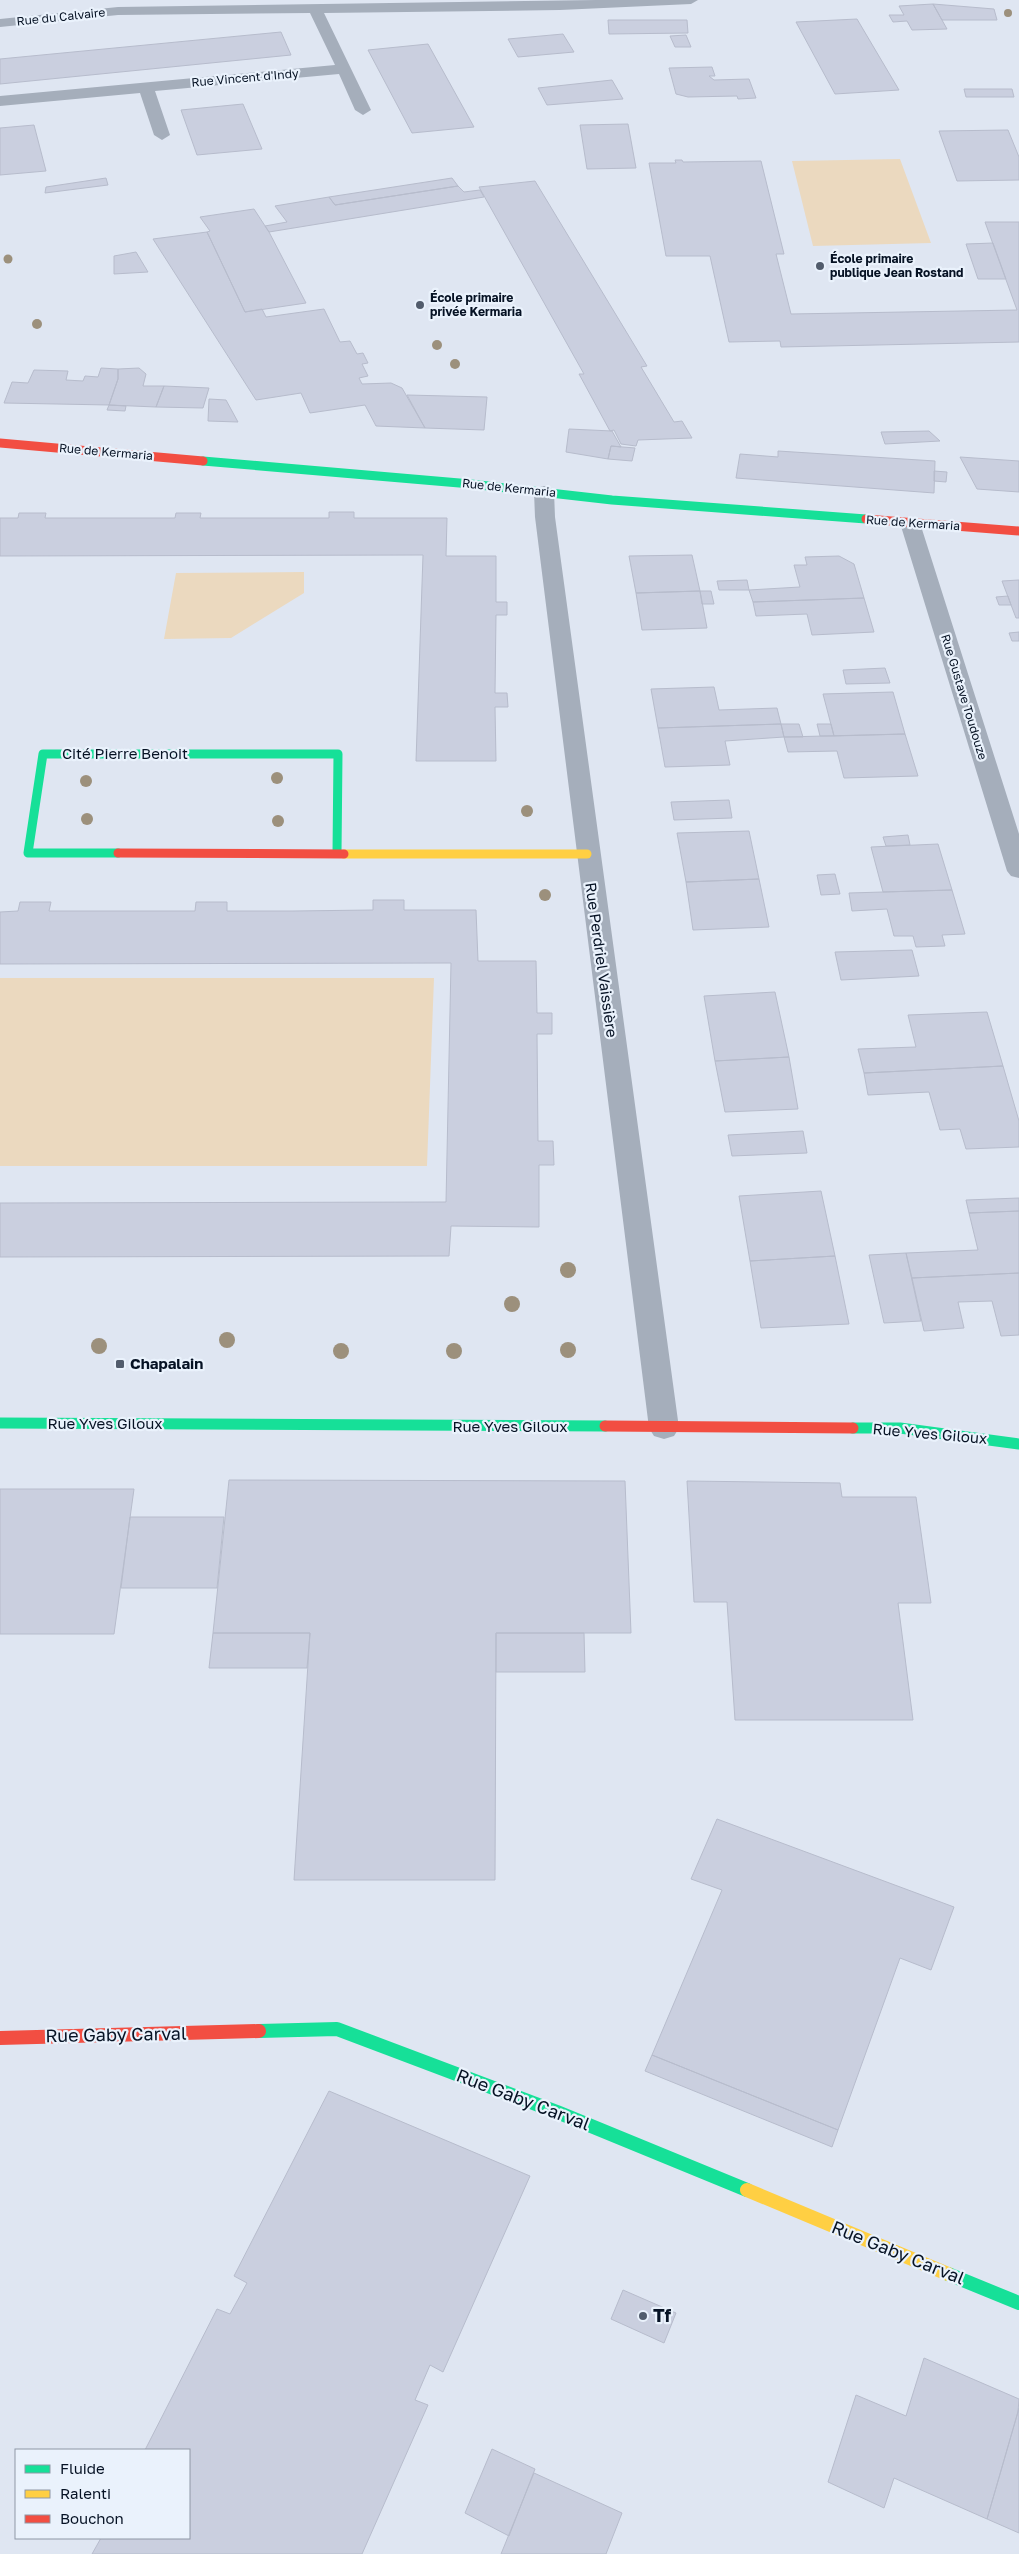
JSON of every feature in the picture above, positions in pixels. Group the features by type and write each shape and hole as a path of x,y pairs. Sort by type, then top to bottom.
{"street":[{"name":"Rue du Calvaire","path":"0,23 118,11 560,6 691,0"},
{"path":"315,9 363,110"},
{"name":"Rue Vincent d'Indy","path":"0,101 344,69"},
{"path":"146,87 162,135"},
{"name":"Rue de Kermaria","path":"0,443 544,492 612,500 1019,531"},
{"name":"Rue Perdriel Vaissière","path":"544,492 545,518 587,854 664,1428"},
{"name":"Rue Gustave Toudouze","path":"910,523 1019,871"},
{"name":"Cité Pierre Benoit","path":"338,853 338,754 43,754 28,853 587,854"},
{"name":"Rue Yves Giloux","path":"0,1423 900,1428 1019,1444"},
{"name":"Rue Gaby Carval","path":"0,2038 336,2029 557,2112 1019,2303"}],"shaded area":[{"path":"900,159 931,243 813,246 792,161"},
{"path":"304,572 304,593 231,638 164,639 176,573"},
{"path":"0,978 434,978 427,1166 0,1166"}],"building":[{"path":"933,4 994,9 997,20 942,20"},
{"path":"933,4 947,29 912,30 907,21 893,22 889,15 904,15 899,6"},
{"path":"857,19 899,90 835,94 796,22"},
{"path":"608,20 687,20 688,33 609,34"},
{"path":"281,32 291,55 0,84 0,59"},
{"path":"563,34 574,52 518,57 508,39"},
{"path":"686,35 691,47 675,47 670,36"},
{"path":"428,44 474,127 412,133 368,50"},
{"path":"712,67 715,76 709,76 714,80 749,79 756,98 738,99 737,96 688,97 676,94 669,68"},
{"path":"612,80 623,99 547,105 538,88"},
{"path":"964,89 1012,89 1014,97 966,97"},
{"path":"243,104 262,149 197,155 181,110"},
{"path":"628,124 636,168 587,169 580,125"},
{"path":"34,125 46,171 0,175 0,128"},
{"path":"1008,130 1019,157 1019,180 957,181 939,131"},
{"path":"675,160 682,160 683,162 761,161 784,254 776,254 791,314 1017,310 985,222 1019,222 1019,342 781,347 780,341 729,342 710,256 666,256 649,163 676,163"},
{"path":"106,178 108,185 45,193 46,187"},
{"path":"452,178 458,186 335,205 329,197"},
{"path":"535,181 647,366 641,367 674,422 682,421 692,438 638,440 636,446 621,444 614,430 610,431 579,374 584,374 479,187"},
{"path":"458,186 464,192 480,190 484,197 269,232 265,226 287,222 275,206 329,197 335,205"},
{"path":"254,209 269,232 306,303 245,312 207,232 210,231 200,217"},
{"path":"207,232 245,312 262,309 266,317 324,309 340,342 350,341 357,354 363,353 368,363 362,364 368,376 359,378 362,384 391,383 402,388 425,428 376,426 365,405 310,413 301,393 256,400 153,239"},
{"path":"993,243 1006,279 978,279 966,244"},
{"path":"136,252 148,272 114,274 114,256"},
{"path":"101,368 118,369 118,379 109,405 4,403 12,382 28,383 34,370 68,371 66,380 83,381 85,376 98,377"},
{"path":"139,368 146,374 143,386 164,386 156,407 109,405 118,379 118,369"},
{"path":"164,386 209,388 203,408 156,407"},
{"path":"407,395 487,397 484,430 425,428"},
{"path":"209,399 226,400 238,422 208,421"},
{"path":"109,405 126,406 125,411 107,410"},
{"path":"569,429 612,431 621,447 611,446 608,459 566,452"},
{"path":"929,431 940,441 885,444 881,432"},
{"path":"611,446 635,448 632,461 608,459"},
{"path":"778,451 935,461 934,493 736,478 740,454 778,457"},
{"path":"960,457 1019,461 1019,492 977,489"},
{"path":"934,471 947,472 946,482 934,481"},
{"path":"329,512 354,512 354,518 447,518 446,556 496,556 496,602 507,602 507,615 496,615 495,693 507,693 508,707 495,707 496,761 416,761 423,555 0,556 0,518 18,518 19,513 46,513 45,518 175,518 176,513 201,513 200,518 329,518"},
{"path":"692,555 700,591 636,593 629,556"},
{"path":"839,556 854,564 864,598 753,602 749,590 800,587 794,565 807,565 805,557"},
{"path":"747,580 749,590 719,590 717,581"},
{"path":"1019,580 1019,618 1016,618 1002,581"},
{"path":"700,591 711,591 714,604 702,604"},
{"path":"700,591 707,628 642,630 636,593"},
{"path":"1008,596 1011,605 999,605 996,597"},
{"path":"864,598 874,632 812,635 807,614 756,616 753,602"},
{"path":"1019,632 1019,641 1012,641 1009,633"},
{"path":"885,668 890,683 846,684 843,670"},
{"path":"714,687 719,710 777,708 781,724 658,728 651,689"},
{"path":"893,692 905,734 834,736 823,694"},
{"path":"781,724 784,737 725,741 730,765 665,767 658,728"},
{"path":"781,724 799,724 803,737 784,737"},
{"path":"817,724 831,724 834,736 820,736"},
{"path":"905,734 918,776 844,778 837,751 788,752 784,737"},
{"path":"729,800 732,818 674,820 671,802"},
{"path":"749,831 759,879 686,882 677,833"},
{"path":"908,835 910,845 886,846 883,837"},
{"path":"938,844 952,890 883,892 871,847"},
{"path":"835,874 840,894 821,895 817,875"},
{"path":"759,879 769,927 693,930 686,882"},
{"path":"952,890 965,934 942,935 945,946 916,947 913,936 894,936 887,909 852,911 849,893"},
{"path":"373,900 404,900 404,910 476,910 478,961 536,961 537,1013 552,1013 552,1034 537,1034 538,1141 553,1141 554,1165 539,1165 539,1227 451,1226 449,1256 0,1257 0,1203 446,1202 451,963 0,964 0,912 18,911 20,902 51,902 49,911 195,911 196,902 227,902 227,911 293,911 373,910"},
{"path":"912,950 919,976 841,980 835,952"},
{"path":"775,992 789,1057 715,1061 704,996"},
{"path":"987,1012 1003,1066 864,1073 858,1049 916,1047 908,1015"},
{"path":"789,1057 798,1109 725,1112 715,1061"},
{"path":"1003,1066 1019,1121 1019,1147 966,1149 960,1129 940,1130 929,1092 868,1095 864,1073"},
{"path":"803,1131 807,1153 732,1156 728,1135"},
{"path":"821,1191 835,1256 750,1261 739,1196"},
{"path":"1019,1198 1019,1211 969,1213 966,1200"},
{"path":"1019,1211 1019,1273 912,1278 906,1253 978,1250 969,1213"},
{"path":"906,1253 921,1321 884,1323 869,1255"},
{"path":"835,1256 849,1324 761,1328 750,1261"},
{"path":"1019,1273 1019,1335 1001,1336 992,1301 958,1302 964,1328 924,1331 912,1278"},
{"path":"229,1480 625,1481 631,1633 496,1633 495,1880 294,1880 310,1633 213,1633"},
{"path":"687,1481 840,1483 842,1497 916,1497 931,1603 898,1603 913,1720 735,1720 727,1602 694,1602"},
{"path":"0,1489 134,1489 114,1634 0,1634"},
{"path":"130,1517 224,1517 217,1588 121,1588"},
{"path":"213,1633 310,1633 307,1668 209,1668"},
{"path":"496,1633 584,1633 585,1672 496,1672"},
{"path":"717,1819 954,1907 931,1970 900,1958 838,2130 652,2055 722,1890 691,1879"},
{"path":"652,2055 838,2130 832,2147 645,2071"},
{"path":"329,2091 530,2176 443,2372 430,2365 415,2400 428,2405 362,2554 92,2554 100,2539 190,2539 190,2449 146,2449 217,2309 230,2314 247,2283 234,2276"},
{"name":"Tf","path":"623,2290 676,2313 664,2343 611,2319"},
{"path":"924,2358 1019,2399 1018,2412 987,2519 894,2478 884,2508 828,2482 856,2395 906,2416"},
{"path":"1019,2408 1019,2533 987,2519"},
{"path":"492,2449 535,2469 509,2536 465,2513"},
{"path":"534,2473 622,2513 606,2554 501,2554"}],"traffic: fast":[{"path":"203,461 471,484 612,500 866,519"},
{"path":"118,853 28,853 43,754 338,754 337,853"},
{"path":"0,1423 605,1426"},
{"path":"853,1428 900,1428 1019,1444"},
{"path":"259,2031 337,2029 557,2112 747,2190"},
{"path":"948,2274 1019,2303"}],"traffic: slow":[{"path":"344,854 587,854"},
{"path":"747,2190 948,2274"}],"traffic: jam":[{"path":"0,443 203,461"},
{"path":"866,519 1019,531"},
{"path":"118,853 344,854"},
{"path":"605,1426 853,1428"},
{"path":"0,2038 259,2031"}],"place":[{"name":"École primaire publique Jean Rostand","path":"820,266"},
{"name":"École primaire privée Kermaria","path":"420,305"},
{"name":"Chapalain","path":"120,1364"},
{"name":"Tf","path":"643,2316"}]}
